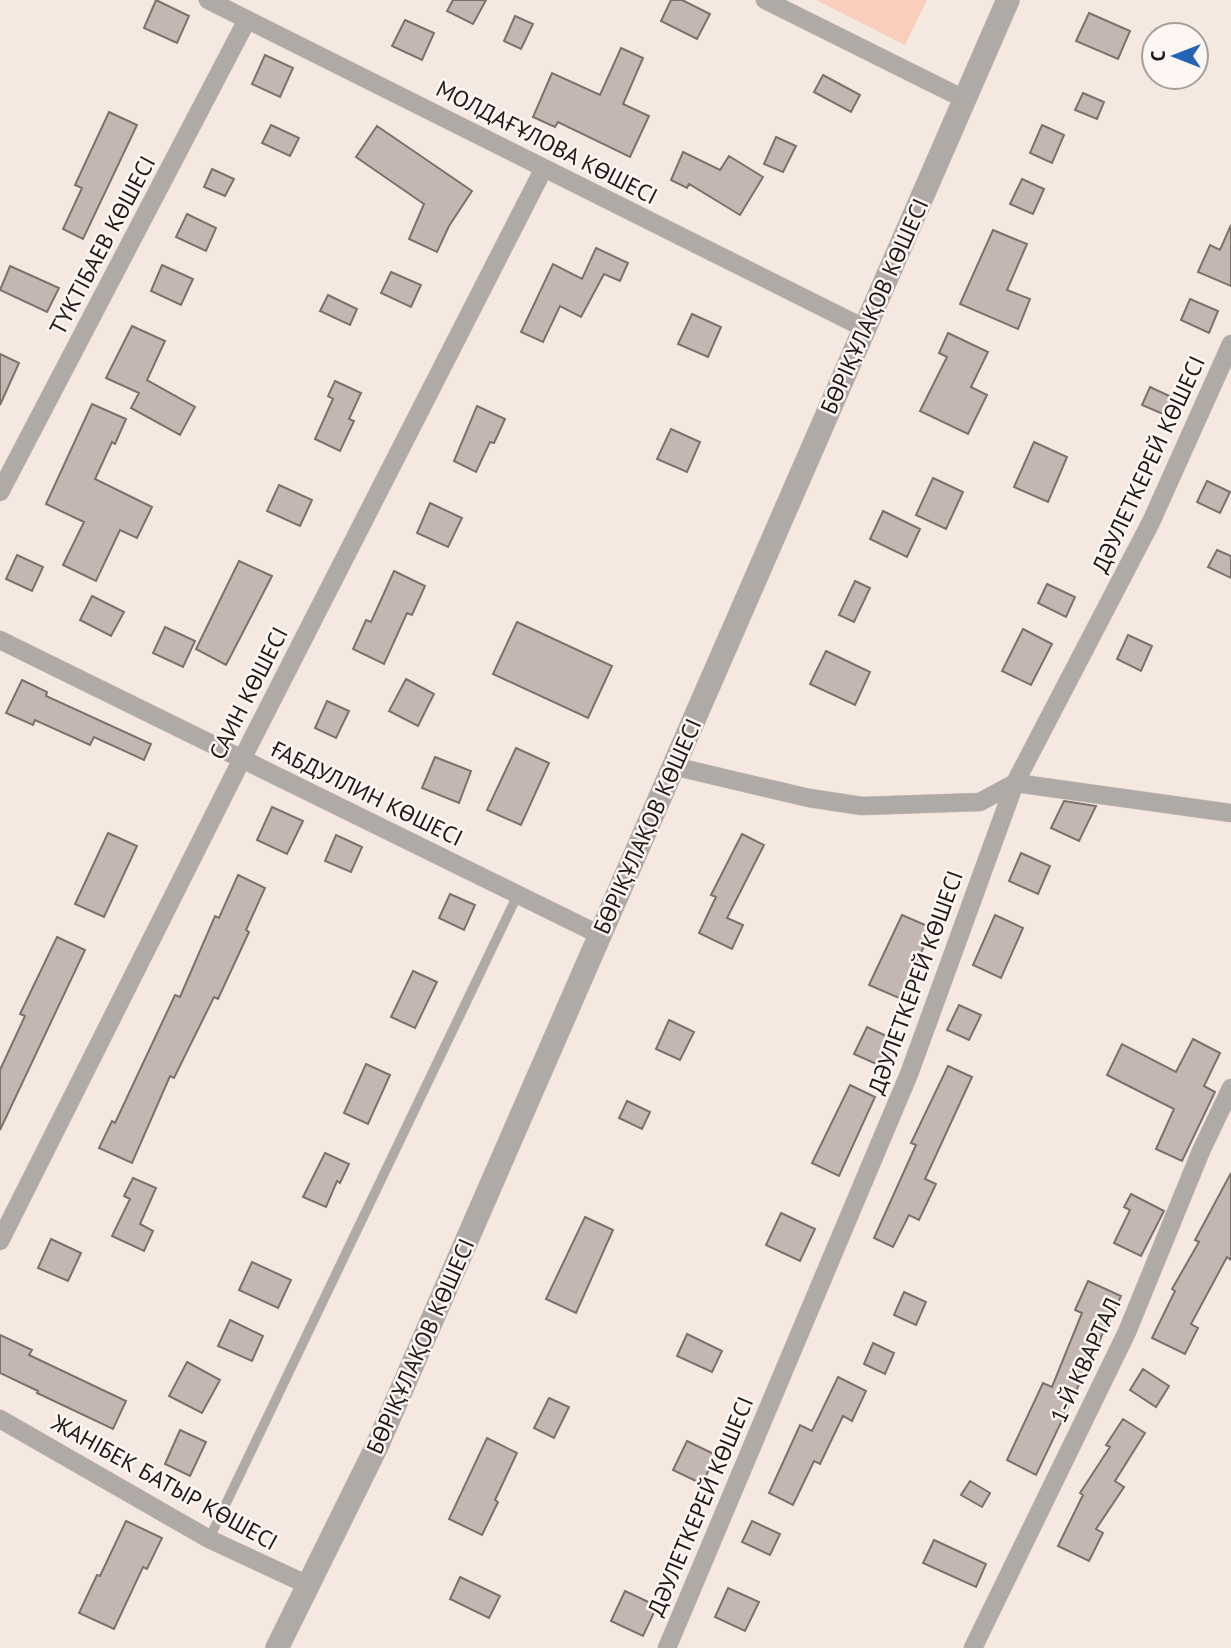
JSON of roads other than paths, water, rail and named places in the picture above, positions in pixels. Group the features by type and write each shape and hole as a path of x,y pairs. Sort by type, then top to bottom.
{"street":[{"name":"МОЛДАҒҰЛОВА КӨШЕСІ","path":"208,0 864,328"},
{"path":"765,0 964,99"},
{"name":"БӨРІҚҰЛАҚОВ КӨШЕСІ","path":"276,1648 377,1446 1008,0"},
{"name":"ТҮКТІБАЕВ КӨШЕСІ","path":"0,492 247,20"},
{"name":"САИН КӨШЕСІ","path":"0,1241 242,759 544,168"},
{"name":"ДӘУЛЕТКЕРЕЙ КӨШЕСІ","path":"667,1648 909,1074 1015,783 1151,522 1231,344"},
{"name":"ҒАБДУЛЛИН КӨШЕСІ","path":"0,640 600,935"},
{"path":"673,766 808,798 862,806 980,802 1015,783 1231,813"},
{"name":"1-Й КВАРТАЛ","path":"973,1648 1127,1332 1231,1088"},
{"name":"ЖАНІБЕК БАТЫР КӨШЕСІ","path":"0,1419 209,1539 308,1585"}],"lane":[{"path":"209,1539 518,894"}]}
